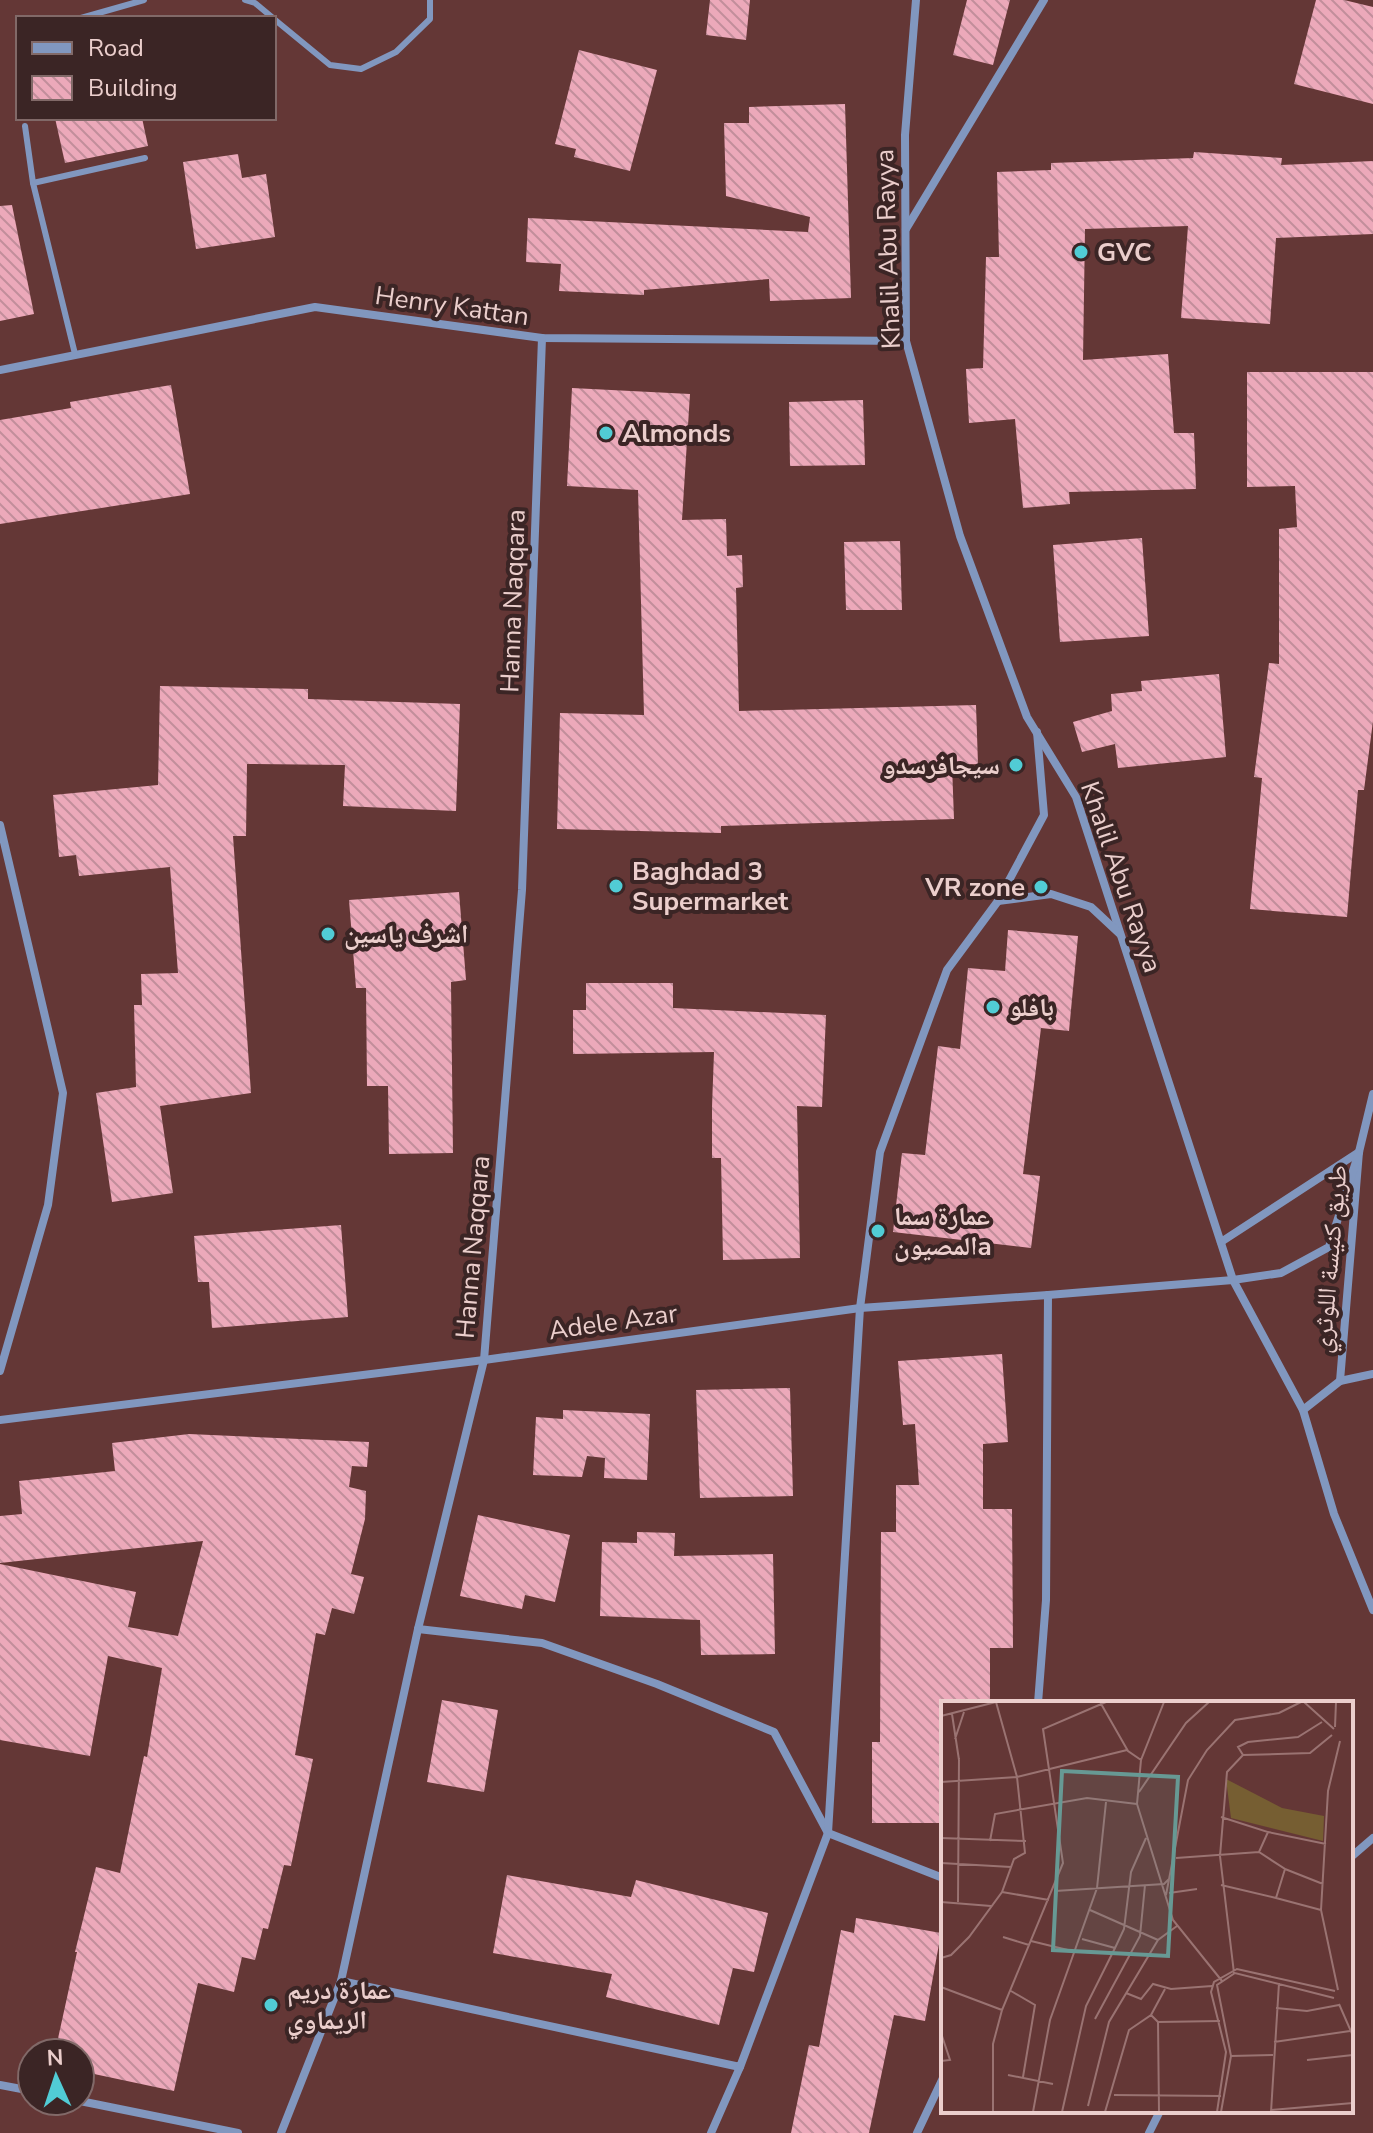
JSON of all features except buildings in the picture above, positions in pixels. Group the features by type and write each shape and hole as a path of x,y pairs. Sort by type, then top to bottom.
{"street":[{"name":"Khalil Abu Rayya","path":"916,0 905,135 906,341 960,536 1027,717 1076,797 1233,1280 1303,1410 1334,1514 1373,1610"},
{"path":"905,230 1044,0"},
{"name":"Henry Kattan","path":"0,370 315,307 542,338 906,341"},
{"name":"Hanna Naqqara","path":"281,2133 341,1981 418,1629 484,1360 522,890 542,338"},
{"path":"711,2133 740,2067 828,1833 860,1308 880,1152 947,970 998,901 1044,815 1037,732"},
{"path":"0,825 63,1093 48,1205 0,1371"},
{"path":"998,901 1051,894 1091,907 1121,935"},
{"name":"طريق كنيسة اللوثري","path":"1303,1410 1340,1381 1359,1152 1373,1094"},
{"path":"1221,1242 1359,1152"},
{"name":"Adele Azar","path":"0,1420 484,1360 860,1308 1233,1280 1281,1273 1329,1247 1359,1152"},
{"path":"1038,1701 1046,1600 1048,1295"},
{"path":"1340,1381 1373,1374"},
{"path":"418,1629 542,1643 657,1684 774,1732 828,1833 941,1877"},
{"path":"1353,1855 1373,1838"},
{"path":"341,1981 740,2067"},
{"path":"917,2133 941,2082"},
{"path":"96,2104 238,2133"},
{"path":"1149,2133 1159,2113"}],"lane":[{"path":"88,16 144,0"},
{"path":"245,0 255,3 271,16"},
{"path":"276,20 330,65 361,69 396,52 430,19 430,0"},
{"path":"25,126 33,183 75,354"},
{"path":"33,183 145,158"}],"place":[{"name":"GVC","path":"1081,252"},
{"name":"Almonds","path":"606,433"},
{"name":"سيجافرسدو","path":"1016,765"},
{"name":"Baghdad 3 Supermarket","path":"616,886"},
{"name":"VR zone","path":"1041,887"},
{"name":"اشرف ياسين","path":"328,934"},
{"name":"بافلو","path":"993,1007"},
{"name":"عمارة سما المصيونa","path":"878,1231"},
{"name":"عمارة دريم الريماوي","path":"271,2005"}]}
